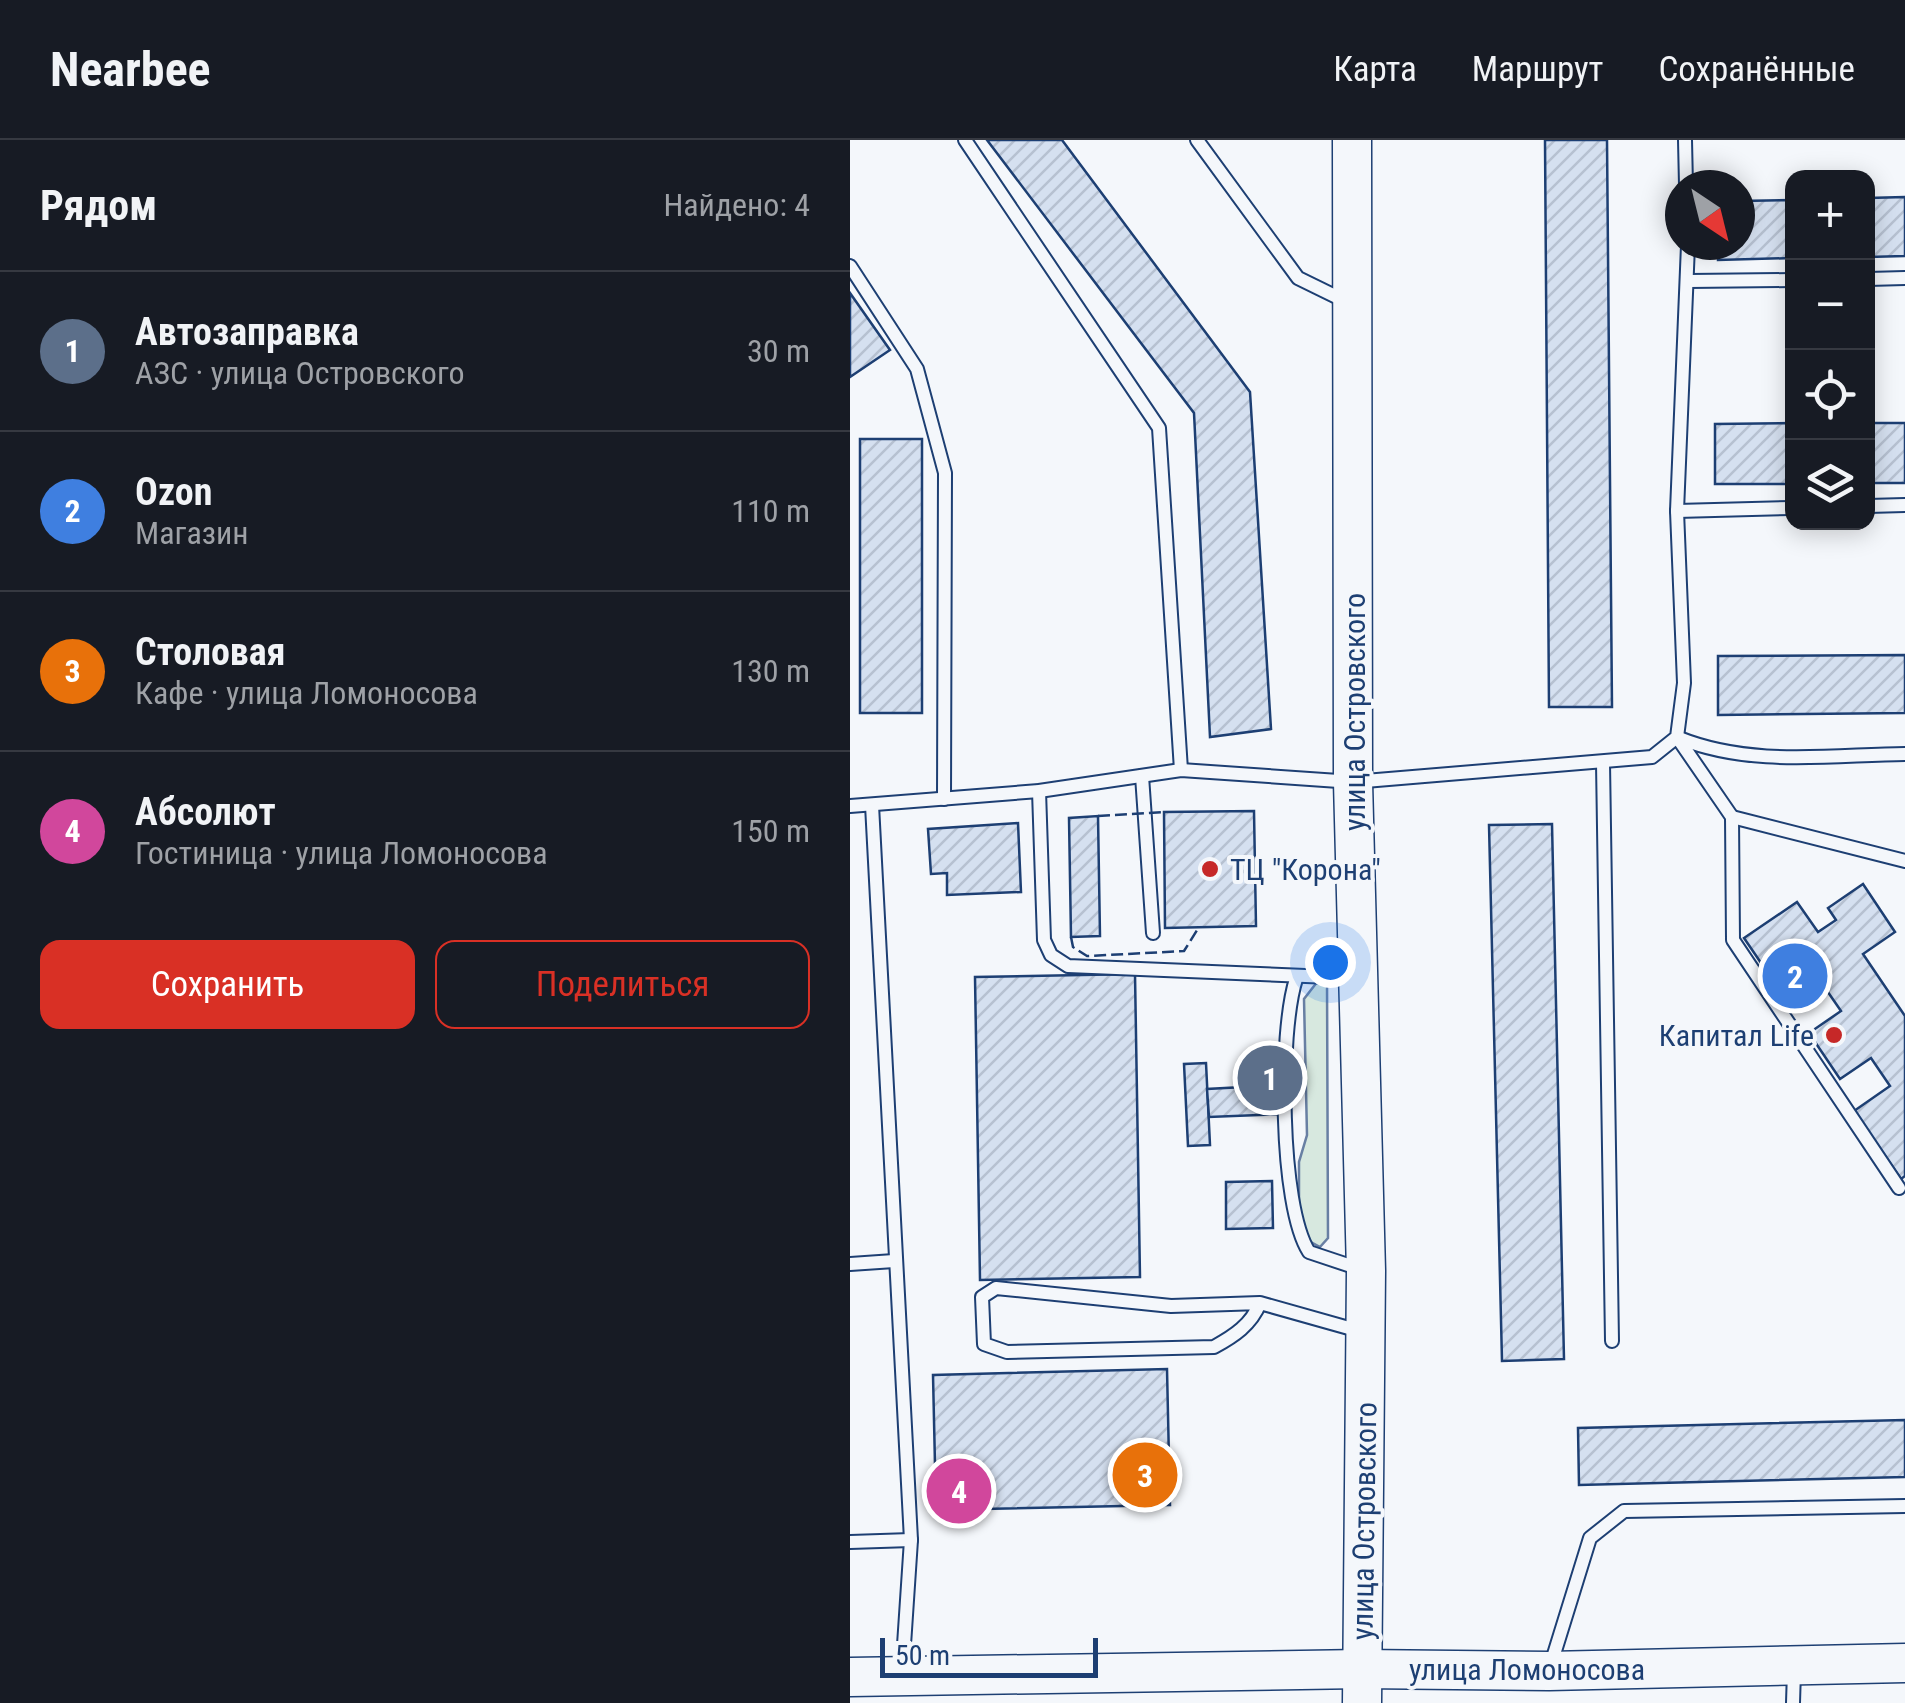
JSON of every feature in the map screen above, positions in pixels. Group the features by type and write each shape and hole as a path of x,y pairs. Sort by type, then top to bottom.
{"main road":[{"name":"улица Островского","path":"1352,140 1354,782 1366,1271 1362,1686"},
{"name":"улица Ломоносова","path":"850,1676 1362,1686 1549,1671 1905,1662"}],"lane":[{"path":"965,140 1159,428 1181,770"},
{"path":"1197,140 1298,278 1352,304"},
{"path":"1685,140 1686,170"},
{"path":"1688,260 1677,511 1684,683 1677,738 1732,817 1733,940 1899,1188"},
{"path":"850,266 917,369 944,473 944,799"},
{"path":"1875,278 1905,278"},
{"path":"1689,282 1785,280"},
{"path":"1875,506 1905,506"},
{"path":"1677,511 1785,508"},
{"path":"1677,738 1714,752 1749,757 1905,754"},
{"path":"850,806 1039,790 1181,770 1354,782 1603,762 1652,757 1677,738"},
{"path":"1603,762 1612,1341"},
{"path":"1142,776 1153,933"},
{"path":"1039,790 1044,940 1058,962 1068,966 1296,979 1360,978"},
{"path":"872,806 911,1540 902,1677"},
{"path":"1732,817 1905,861"},
{"path":"1296,979 1286,1016 1290,1172 1298,1236 1309,1252 1366,1271"},
{"path":"850,1264 894,1262"},
{"path":"1260,1303 1254,1318 1214,1347 1007,1352 984,1344 982,1297 996,1288 1171,1306 1260,1303 1366,1332"},
{"path":"1549,1671 1590,1538 1624,1511 1905,1506"},
{"path":"850,1542 911,1540"},
{"path":"1793,1703 1794,1665"}],"shaded area":[{"path":"1321,977 1327,978 1328,1238 1320,1247 1309,1241 1299,1222 1299,1162 1307,1135 1304,999"}],"building":[{"path":"987,140 1062,140 1250,392 1271,729 1210,737 1194,413"},
{"path":"1545,140 1607,140 1612,707 1549,707"},
{"path":"1905,197 1905,256 1875,257 1875,198"},
{"path":"1785,200 1785,258 1755,259 1755,201"},
{"path":"850,293 890,350 850,377"},
{"path":"1785,423 1785,484 1715,484 1715,424"},
{"path":"1875,423 1905,423 1905,483 1875,483"},
{"path":"860,439 922,439 922,713 860,713"},
{"path":"1905,655 1905,713 1718,715 1718,656"},
{"name":"ТЦ \"Корона\"","path":"1254,811 1256,926 1165,928 1164,812"},
{"path":"1098,816 1100,936 1071,937 1069,818"},
{"path":"1018,823 1021,892 947,895 947,873 931,874 928,829"},
{"path":"1552,824 1564,1359 1502,1361 1489,825"},
{"path":"1863,884 1895,932 1863,954 1905,1016 1905,1176 1901,1179 1854,1111 1890,1086 1871,1058 1840,1079 1809,1033 1841,1011 1821,982 1789,1004 1744,938 1797,902 1818,932 1836,920 1828,908"},
{"path":"1135,974 1140,1277 980,1280 975,977"},
{"path":"1206,1063 1210,1145 1188,1146 1184,1064"},
{"path":"1283,1085 1284,1114 1209,1117 1207,1089"},
{"path":"1272,1181 1273,1228 1226,1229 1226,1182"},
{"path":"1167,1369 1170,1505 936,1510 933,1375"},
{"path":"1905,1420 1905,1477 1579,1485 1578,1428"}],"fence":[{"path":"1098,816 1164,812"},
{"path":"1071,937 1073,947 1087,956 1184,951 1199,927"}],"place":[{"name":"ТЦ \"Корона\"","path":"1210,869"},
{"name":"Ozon","path":"1795,976"},
{"name":"Капитал Life","path":"1834,1035"},
{"name":"Автозаправка","path":"1270,1078"},
{"name":"Столовая","path":"1145,1475"},
{"name":"Абсолют","path":"959,1491"}]}
